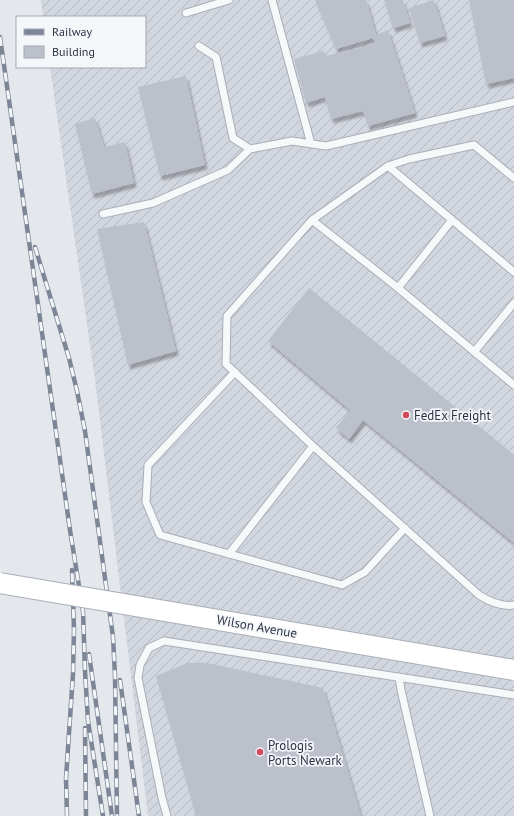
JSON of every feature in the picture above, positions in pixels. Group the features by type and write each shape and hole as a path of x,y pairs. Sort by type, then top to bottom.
{"main road":[{"name":"Wilson Avenue","path":"0,583 514,670"}],"lane":[{"path":"186,13 229,0"},
{"path":"272,0 311,144"},
{"path":"199,46 216,57 234,138 250,149"},
{"path":"103,214 153,203 228,170 250,149 292,141 326,146 514,102"},
{"path":"514,178 474,146 409,159 388,166 312,220 227,316 226,364 313,446 479,595 491,603 509,606 514,605"},
{"path":"388,166 514,272"},
{"path":"312,220 398,288 514,384"},
{"path":"398,288 452,220"},
{"path":"474,352 514,302"},
{"path":"234,372 148,465 146,502 160,535 342,585 365,572 405,528"},
{"path":"229,554 313,446"},
{"path":"167,816 138,678 140,664 149,648 164,641 514,695"},
{"path":"399,677 430,816"}],"shaded area":[{"path":"41,0 514,0 514,816 148,816 95,380 50,68 146,68 146,16 43,16"}],"building":[{"path":"315,0 366,0 376,35 388,30 415,113 368,126 363,111 331,119 325,97 306,103 294,59 323,51 326,56 376,44 373,38 336,49"},
{"path":"384,0 403,0 410,23 393,28"},
{"path":"434,0 445,36 420,43 409,8"},
{"path":"469,0 514,0 514,78 486,84"},
{"path":"186,76 205,165 160,176 138,87"},
{"path":"95,118 104,147 125,142 134,183 92,194 75,124"},
{"path":"144,222 176,351 128,365 97,229"},
{"name":"FedEx Freight","path":"309,288 514,455 514,543 363,420 349,439 336,428 350,410 268,341"},
{"name":"Prologis Ports Newark","path":"188,663 207,663 323,688 361,816 196,816 156,676"}],"railway":[{"path":"0,37 70,530 83,611 88,721 103,816"},
{"path":"35,247 69,358 85,431 113,637 117,816"},
{"path":"67,816 66,778 73,674 74,630 72,570"},
{"path":"89,654 112,816"},
{"path":"120,680 139,816"},
{"path":"85,728 86,816"}],"place":[{"name":"FedEx Freight","path":"406,415"},
{"name":"Prologis Ports Newark","path":"260,752"}]}
